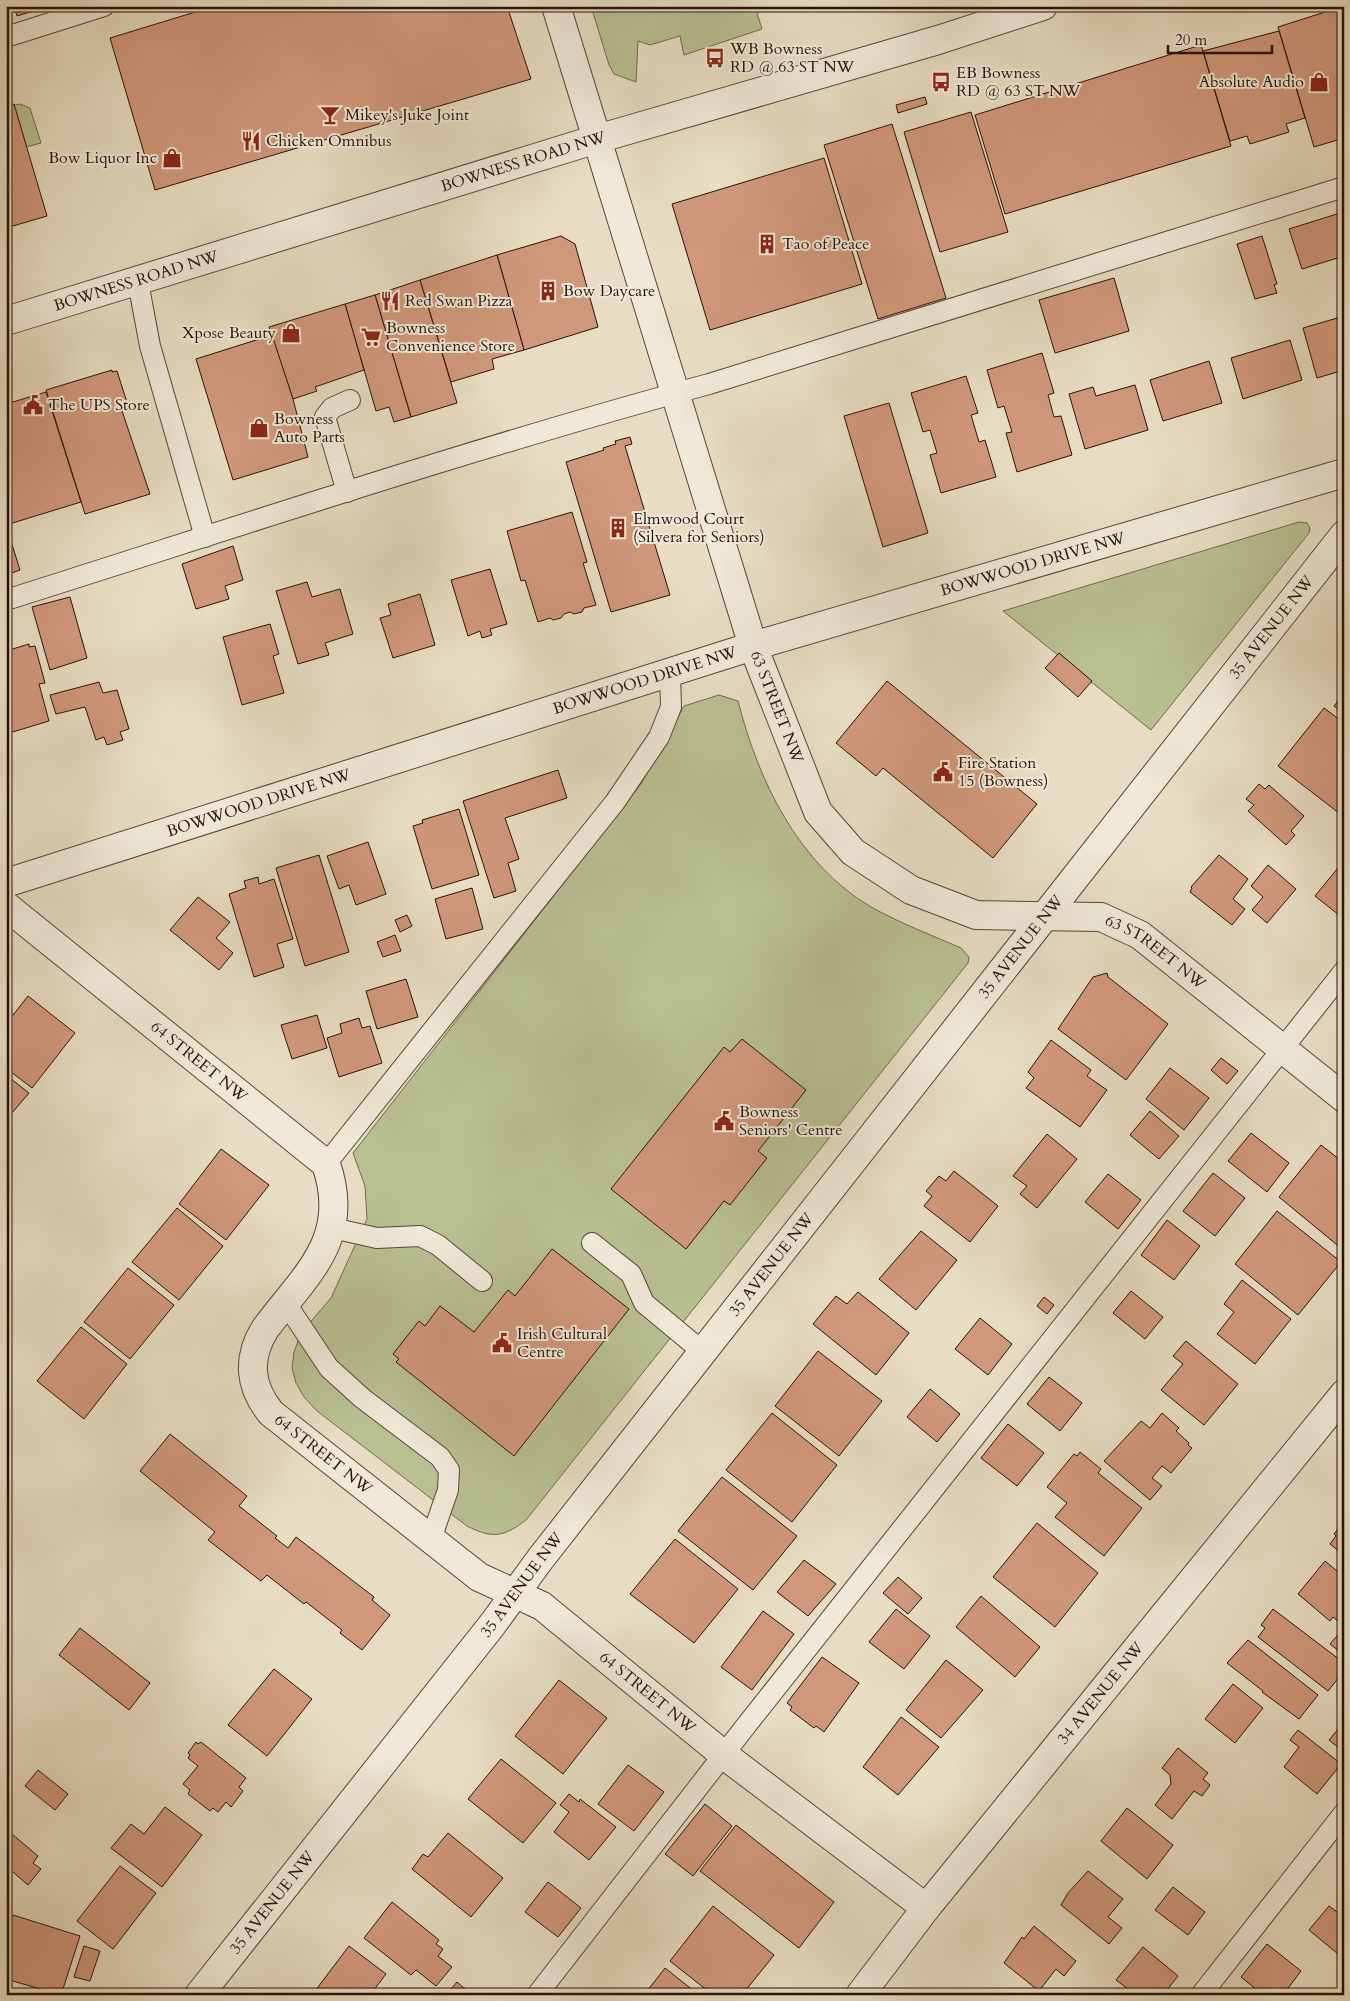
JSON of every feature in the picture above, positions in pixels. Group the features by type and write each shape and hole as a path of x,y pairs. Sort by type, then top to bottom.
{"street":[{"name":"63 STREET NW","path":"556,6 753,646 818,812 853,852 912,890 976,915 1101,917 1140,935 1344,1098"},
{"name":"BOWNESS ROAD NW","path":"6,321 138,282 597,139 938,40 1042,6"},
{"name":"BOWWOOD DRIVE NW","path":"6,883 670,674 753,646 1344,472"},
{"name":"35 AVENUE NW","path":"198,1995 492,1625 703,1352 1048,915 1344,535"},
{"name":"64 STREET NW","path":"6,906 326,1164 333,1183 335,1203 332,1228 322,1253 256,1342 252,1357 251,1373 255,1388 261,1401 271,1413 478,1577 542,1606 724,1755 926,1908"},
{"name":"34 AVENUE NW","path":"860,1995 926,1908 1344,1394"}],"lane":[{"path":"6,36 104,6"},
{"path":"6,600 347,492 676,393 1344,187"},
{"path":"138,282 150,346 205,537"},
{"path":"347,492 325,417 332,408 350,400"},
{"path":"326,1164 615,802 659,737 671,707 670,674"},
{"path":"537,1995 724,1755 1344,971"},
{"path":"332,1228 377,1238 420,1236 438,1245 482,1281"},
{"path":"592,1243 631,1274 644,1303 703,1352"},
{"path":"285,1302 329,1368 362,1398 440,1457 449,1470 448,1490 431,1539"},
{"path":"1201,1995 1344,1813"}],"green space":[{"path":"591,6 781,6 757,13 762,29 684,55 680,36 650,45 638,41 636,82 614,74 609,65"},
{"path":"20,104 30,108 41,143 26,147 14,105"},
{"path":"1299,522 1307,523 1310,528 1309,533 1151,730 1003,611"},
{"path":"719,695 738,701 746,731 770,790 802,844 822,868 845,889 871,907 904,924 961,948 969,957 968,963 526,1520 504,1533 484,1533 467,1526 317,1411 304,1397 296,1383 292,1368 294,1352 301,1333 331,1298 367,1219 365,1186 353,1153 641,784 684,706"}],"building":[{"path":"14,6 50,6 17,16"},
{"path":"215,6 507,6 531,79 155,190 110,38"},
{"name":"Absolute Audio","path":"1344,6 1344,138 1314,147 1278,27"},
{"path":"1279,31 1305,118 1286,124 1289,132 1250,144 1247,136 1230,141 1203,51"},
{"path":"1201,45 1231,146 1005,214 975,115"},
{"path":"925,97 927,104 898,113 896,105"},
{"path":"14,104 47,216 6,228 6,106"},
{"path":"971,112 1008,232 940,252 904,132"},
{"path":"892,124 946,298 878,319 824,145"},
{"name":"Tao of Peace","path":"824,158 862,284 710,330 672,204"},
{"path":"1340,213 1344,225 1344,256 1302,269 1289,229"},
{"name":"Bow Daycare","path":"561,236 575,244 598,327 524,350 497,255"},
{"path":"1262,236 1277,284 1274,285 1277,293 1255,299 1237,244"},
{"path":"497,255 524,350 492,359 494,369 451,382 420,280"},
{"path":"1114,278 1129,331 1055,353 1039,300"},
{"path":"420,280 457,403 411,417 375,295"},
{"name":"Bowness Convenience Store","path":"375,295 411,417 394,422 389,407 376,411 345,304"},
{"path":"345,304 364,370 315,387 317,391 293,399 269,327"},
{"path":"1344,316 1344,370 1317,378 1303,328"},
{"name":"Bowness Auto Parts","path":"272,335 293,399 308,457 233,480 196,359"},
{"path":"1290,340 1302,380 1243,399 1231,358"},
{"path":"1042,353 1054,393 1048,395 1054,417 1061,416 1072,455 1017,472 1006,433 1012,432 1004,406 998,408 987,370"},
{"path":"1209,361 1222,403 1163,421 1150,380"},
{"path":"112,370 112,372 117,371 128,405 121,408 150,494 85,514 46,390"},
{"path":"966,376 978,413 971,415 979,442 985,440 996,477 941,493 930,455 937,453 930,430 923,432 911,393"},
{"path":"1135,385 1148,430 1085,449 1069,394 1093,387 1096,396"},
{"path":"46,392 81,502 6,525 6,404"},
{"path":"889,403 928,533 883,547 844,416"},
{"name":"Elmwood Court (Silvera for Seniors)","path":"630,437 632,444 625,446 670,595 611,612 566,462 604,450 603,448 616,444 615,441"},
{"path":"572,512 587,562 583,563 596,605 584,608 582,612 574,614 570,612 564,614 561,618 553,620 550,618 538,622 525,580 521,581 507,531"},
{"path":"6,525 20,570 6,575"},
{"path":"233,546 243,580 225,586 229,599 196,609 182,564"},
{"path":"490,569 507,624 490,629 492,635 482,638 480,631 468,636 451,580"},
{"path":"307,582 312,597 340,589 353,634 325,643 329,655 298,664 276,591"},
{"path":"420,594 435,645 393,658 380,618 391,615 388,604"},
{"path":"70,597 87,658 50,670 32,607"},
{"path":"270,624 279,654 273,656 284,693 242,705 223,637"},
{"path":"29,644 29,647 35,646 45,683 39,684 49,721 6,734 6,651"},
{"path":"1059,653 1092,681 1078,697 1045,668"},
{"name":"Fire Station 15 (Bowness)","path":"887,681 1037,804 993,858 883,768 876,776 836,743"},
{"path":"99,682 103,693 117,690 129,729 120,732 123,740 107,745 104,737 96,740 85,707 56,714 50,695"},
{"path":"1344,693 1344,714 1334,706"},
{"path":"1324,708 1344,723 1344,817 1278,766"},
{"path":"558,770 567,798 505,818 519,859 508,863 516,891 494,898 463,801"},
{"path":"1259,784 1265,789 1269,785 1304,816 1291,831 1295,835 1286,845 1248,811 1254,805 1246,799"},
{"path":"459,809 479,875 432,889 413,826 423,823 422,820"},
{"path":"368,842 386,894 356,905 349,885 339,889 327,856"},
{"path":"319,855 349,952 305,966 276,868"},
{"path":"1219,855 1248,879 1233,899 1245,909 1232,925 1190,892 1191,887"},
{"path":"1342,863 1344,865 1344,919 1315,896"},
{"path":"1268,865 1296,889 1267,923 1252,910 1263,897 1251,886"},
{"path":"258,877 259,884 274,879 293,939 277,944 284,967 254,977 229,894 246,888 244,881"},
{"path":"472,888 483,929 446,939 435,899"},
{"path":"198,897 230,922 216,938 233,953 219,970 170,930"},
{"path":"407,915 412,926 400,932 395,920"},
{"path":"395,935 401,951 383,957 377,942"},
{"path":"1107,973 1108,977 1168,1024 1126,1080 1058,1029 1093,977"},
{"path":"406,979 418,1017 377,1029 366,991"},
{"path":"28,996 75,1033 32,1088 6,1068 6,1024"},
{"path":"317,1015 327,1048 292,1059 281,1025"},
{"path":"359,1018 362,1028 370,1026 382,1063 339,1077 327,1038 342,1033 340,1024"},
{"name":"Bowness Seniors' Centre","path":"742,1039 806,1090 758,1151 767,1158 730,1205 724,1201 686,1249 611,1189 724,1047 730,1052"},
{"path":"1051,1040 1091,1070 1087,1076 1107,1090 1080,1127 1026,1088 1034,1078 1028,1072"},
{"path":"1221,1058 1238,1071 1227,1084 1211,1070"},
{"path":"1170,1068 1209,1098 1184,1130 1146,1099"},
{"path":"6,1075 29,1093 6,1120"},
{"path":"1150,1111 1179,1136 1159,1159 1130,1135"},
{"path":"1251,1133 1289,1163 1267,1192 1228,1161"},
{"path":"1047,1134 1077,1159 1037,1208 1020,1194 1027,1186 1013,1176"},
{"path":"1321,1145 1344,1163 1342,1249 1279,1197"},
{"path":"221,1149 269,1185 226,1240 179,1204"},
{"path":"954,1171 998,1206 970,1242 924,1206 932,1196 926,1191 939,1176 946,1181"},
{"path":"1213,1173 1245,1198 1215,1236 1183,1211"},
{"path":"1108,1174 1141,1200 1118,1229 1085,1202"},
{"path":"177,1208 223,1246 179,1300 132,1262"},
{"path":"1277,1211 1341,1262 1298,1315 1235,1264"},
{"path":"1167,1220 1200,1246 1174,1280 1141,1255"},
{"path":"921,1231 957,1260 916,1310 879,1279"},
{"name":"Irish Cultural Centre","path":"552,1249 629,1309 514,1456 396,1362 399,1359 393,1354 419,1321 425,1326 440,1306 474,1332 508,1290 515,1296"},
{"path":"128,1268 174,1305 130,1359 84,1322"},
{"path":"1242,1280 1291,1319 1255,1364 1217,1334 1234,1312 1224,1304"},
{"path":"1131,1291 1163,1317 1145,1339 1113,1313"},
{"path":"858,1292 909,1333 876,1375 813,1324 836,1296 847,1304"},
{"path":"1044,1297 1054,1305 1047,1314 1037,1306"},
{"path":"980,1318 1012,1344 988,1375 955,1349"},
{"path":"81,1327 127,1364 84,1419 37,1381"},
{"path":"1186,1341 1238,1384 1204,1425 1161,1390 1183,1364 1173,1356"},
{"path":"818,1351 882,1401 839,1456 775,1406"},
{"path":"1049,1377 1082,1403 1060,1431 1027,1404"},
{"path":"930,1389 960,1414 937,1442 907,1417"},
{"path":"772,1413 837,1465 792,1522 726,1470"},
{"path":"1162,1413 1179,1428 1176,1431 1192,1448 1171,1473 1162,1466 1152,1478 1162,1486 1150,1500 1104,1461 1141,1421 1150,1428"},
{"path":"1008,1424 1044,1453 1017,1486 981,1458"},
{"path":"170,1434 247,1496 239,1506 277,1536 275,1538 288,1548 296,1537 374,1597 372,1600 390,1615 362,1650 340,1633 342,1630 306,1602 304,1604 267,1575 261,1581 208,1540 215,1532 140,1471"},
{"path":"1080,1452 1101,1469 1098,1473 1142,1508 1104,1556 1055,1517 1067,1503 1047,1487 1074,1454 1077,1456"},
{"path":"722,1477 797,1536 753,1590 678,1531"},
{"path":"1344,1521 1344,1555 1330,1544 1336,1536 1334,1534"},
{"path":"1037,1523 1098,1573 1055,1627 993,1577"},
{"path":"675,1539 738,1589 694,1643 630,1594"},
{"path":"804,1560 836,1584 808,1616 777,1592"},
{"path":"1325,1561 1344,1577 1342,1624 1333,1617 1330,1621 1298,1594"},
{"path":"898,1577 922,1598 908,1614 883,1593"},
{"path":"981,1596 1040,1647 1015,1677 956,1627"},
{"path":"896,1609 930,1636 904,1669 869,1642"},
{"path":"1273,1609 1344,1663 1344,1671 1328,1691 1258,1637 1265,1628 1261,1625"},
{"path":"763,1611 794,1634 752,1690 721,1667"},
{"path":"80,1628 150,1683 129,1710 59,1655"},
{"path":"1344,1628 1344,1655 1330,1644"},
{"path":"1248,1640 1318,1695 1299,1719 1227,1663"},
{"path":"822,1657 859,1683 824,1732 816,1726 814,1728 790,1710 792,1707 787,1703"},
{"path":"946,1660 983,1690 941,1738 906,1710"},
{"path":"274,1669 312,1699 267,1756 228,1725"},
{"path":"559,1680 607,1718 563,1774 515,1736"},
{"path":"1233,1684 1263,1708 1235,1743 1205,1719"},
{"path":"901,1717 939,1747 898,1795 863,1767"},
{"path":"1344,1722 1344,1752 1329,1740"},
{"path":"1298,1730 1341,1764 1317,1794 1284,1767 1299,1747 1290,1740"},
{"path":"196,1742 198,1744 201,1742 246,1778 239,1787 243,1791 231,1807 226,1802 218,1812 213,1808 210,1811 188,1794 190,1790 183,1784 198,1766 188,1758 190,1755 188,1753"},
{"path":"1178,1748 1208,1773 1203,1779 1210,1785 1202,1796 1194,1791 1172,1819 1155,1805 1171,1784 1170,1775 1162,1768"},
{"path":"501,1759 556,1803 523,1843 468,1799"},
{"path":"628,1765 664,1792 634,1831 598,1804"},
{"path":"38,1770 68,1794 55,1810 25,1786"},
{"path":"569,1794 579,1802 580,1799 616,1827 589,1860 554,1832 569,1812 560,1805"},
{"path":"705,1804 732,1826 693,1876 665,1854"},
{"path":"165,1807 202,1835 162,1887 111,1848 131,1824 144,1834"},
{"path":"1127,1808 1173,1845 1147,1879 1101,1841"},
{"path":"736,1825 834,1902 799,1948 700,1871"},
{"path":"6,1829 38,1856 33,1863 41,1869 28,1885 6,1866"},
{"path":"448,1833 503,1878 471,1917 412,1869 423,1854 428,1857"},
{"path":"120,1866 156,1893 113,1949 77,1921"},
{"path":"1088,1871 1123,1899 1108,1917 1122,1928 1109,1944 1061,1905 1068,1893"},
{"path":"548,1882 581,1908 558,1937 525,1912"},
{"path":"1173,1887 1205,1912 1188,1935 1155,1910"},
{"path":"392,1902 439,1940 436,1944 443,1949 438,1956 452,1967 436,1986 416,1970 411,1975 364,1938"},
{"path":"713,1906 774,1955 742,1995 713,1995 670,1961"},
{"path":"1329,1906 1344,1917 1344,1959 1309,1930"},
{"path":"13,1915 80,1936 61,1995 6,1979 6,1935"},
{"path":"1034,1926 1076,1961 1064,1976 1056,1969 1039,1991 1004,1963 1022,1937 1024,1939"},
{"path":"1267,1944 1301,1971 1283,1995 1263,1995 1241,1977"},
{"path":"84,1946 100,1951 90,1981 74,1977"},
{"path":"349,1946 386,1974 370,1995 312,1995"},
{"path":"1143,1947 1178,1976 1163,1995 1136,1995 1116,1980"},
{"path":"665,1968 699,1995 644,1995"},
{"path":"457,1982 472,1995 446,1995"},
{"path":"1118,1988 1126,1995 1112,1995"}],"place":[{"name":"WB Bowness RD @ 63 ST NW","path":"715,58"},
{"name":"EB Bowness RD @ 63 ST NW","path":"941,82"},
{"name":"Absolute Audio","path":"1319,82"},
{"name":"Mikey's Juke Joint","path":"330,115"},
{"name":"Chicken Omnibus","path":"251,141"},
{"name":"Bow Liquor Inc","path":"172,158"},
{"name":"Tao of Peace","path":"767,244"},
{"name":"Bow Daycare","path":"548,291"},
{"name":"Red Swan Pizza","path":"390,301"},
{"name":"Xpose Beauty","path":"291,333"},
{"name":"Bowness Convenience Store","path":"371,337"},
{"name":"The UPS Store","path":"33,405"},
{"name":"Bowness Auto Parts","path":"259,428"},
{"name":"Elmwood Court (Silvera for Seniors)","path":"618,528"},
{"name":"Fire Station 15 (Bowness)","path":"943,772"},
{"name":"Bowness Seniors' Centre","path":"724,1121"},
{"name":"Irish Cultural Centre","path":"502,1343"}]}
